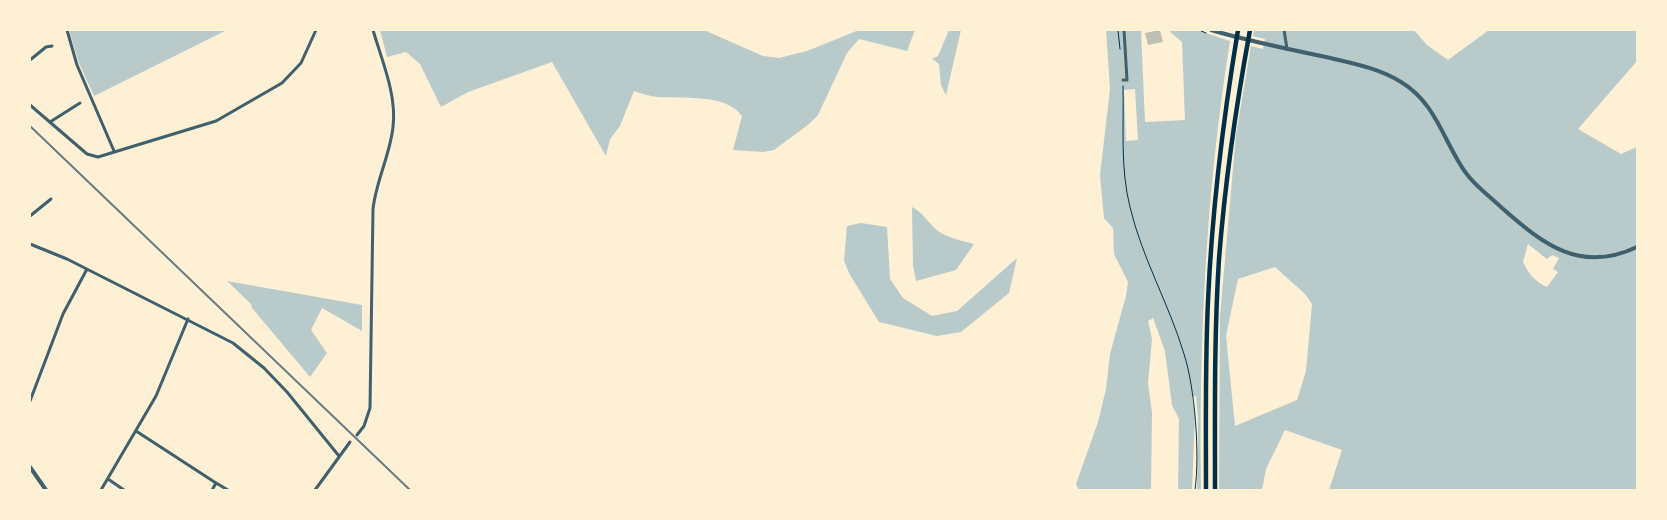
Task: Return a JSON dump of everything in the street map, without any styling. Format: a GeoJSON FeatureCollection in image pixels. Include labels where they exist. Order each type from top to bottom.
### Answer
{"type":"FeatureCollection","features":[{"type":"Feature","properties":{"kind":"main road"},"geometry":{"type":"LineString","coordinates":[[1206,490],[1206,350],[1211,252],[1221,146],[1238,30]]}},
{"type":"Feature","properties":{"kind":"main road"},"geometry":{"type":"LineString","coordinates":[[1214,490],[1215,350],[1219,260],[1230,147],[1250,30]]}},
{"type":"Feature","properties":{"kind":"street"},"geometry":{"type":"LineString","coordinates":[[67,30],[77,65],[114,151]]}},
{"type":"Feature","properties":{"kind":"street"},"geometry":{"type":"LineString","coordinates":[[30,105],[90,156],[98,157],[216,122],[282,84],[301,63],[316,30]]}},
{"type":"Feature","properties":{"kind":"street"},"geometry":{"type":"LineString","coordinates":[[357,435],[364,426],[370,408],[373,209],[379,177],[392,138],[394,120],[390,91],[373,30]]}},
{"type":"Feature","properties":{"kind":"street"},"geometry":{"type":"LineString","coordinates":[[1122,80],[1127,80],[1124,30]]}},
{"type":"Feature","properties":{"kind":"street"},"geometry":{"type":"LineString","coordinates":[[1211,30],[1362,66],[1402,82],[1421,98],[1432,111],[1466,174],[1544,242],[1572,255],[1590,257],[1608,257],[1637,247]]}},
{"type":"Feature","properties":{"kind":"street"},"geometry":{"type":"LineString","coordinates":[[1284,30],[1287,48]]}},
{"type":"Feature","properties":{"kind":"street"},"geometry":{"type":"LineString","coordinates":[[30,60],[46,47],[52,46]]}},
{"type":"Feature","properties":{"kind":"street"},"geometry":{"type":"LineString","coordinates":[[50,122],[80,103]]}},
{"type":"Feature","properties":{"kind":"street"},"geometry":{"type":"LineString","coordinates":[[30,216],[51,199]]}},
{"type":"Feature","properties":{"kind":"street"},"geometry":{"type":"LineString","coordinates":[[30,244],[87,268],[233,343],[264,368],[287,392],[339,456]]}},
{"type":"Feature","properties":{"kind":"street"},"geometry":{"type":"LineString","coordinates":[[30,401],[63,314],[87,268]]}},
{"type":"Feature","properties":{"kind":"street"},"geometry":{"type":"LineString","coordinates":[[101,490],[161,387],[188,319]]}},
{"type":"Feature","properties":{"kind":"street"},"geometry":{"type":"LineString","coordinates":[[136,432],[228,490]]}},
{"type":"Feature","properties":{"kind":"street"},"geometry":{"type":"LineString","coordinates":[[315,490],[350,442]]}},
{"type":"Feature","properties":{"kind":"street"},"geometry":{"type":"LineString","coordinates":[[30,467],[46,490]]}},
{"type":"Feature","properties":{"kind":"street"},"geometry":{"type":"LineString","coordinates":[[108,479],[124,490]]}},
{"type":"Feature","properties":{"kind":"street"},"geometry":{"type":"LineString","coordinates":[[212,490],[216,483]]}},
{"type":"Feature","properties":{"kind":"path"},"geometry":{"type":"LineString","coordinates":[[1122,80],[1124,168],[1129,205],[1151,270],[1184,353],[1190,375],[1195,418],[1195,490]]}},
{"type":"Feature","properties":{"kind":"shaded area"},"geometry":{"type":"Polygon","coordinates":[[[69,30],[227,30],[94,96],[79,63],[69,30]]]}},
{"type":"Feature","properties":{"kind":"shaded area"},"geometry":{"type":"Polygon","coordinates":[[[380,30],[704,30],[763,56],[779,58],[807,51],[859,30],[915,30],[907,51],[859,39],[847,53],[818,115],[774,150],[763,152],[733,150],[742,116],[735,109],[725,104],[715,100],[657,97],[634,91],[620,126],[610,139],[606,156],[552,62],[468,92],[441,107],[420,64],[406,52],[387,57],[380,30]]]}},
{"type":"Feature","properties":{"kind":"shaded area"},"geometry":{"type":"Polygon","coordinates":[[[949,30],[961,30],[946,95],[941,85],[939,64],[932,59],[938,56],[949,30]]]}},
{"type":"Feature","properties":{"kind":"shaded area"},"geometry":{"type":"Polygon","coordinates":[[[1106,30],[1141,30],[1145,122],[1185,120],[1182,42],[1168,30],[1197,30],[1230,41],[1215,153],[1206,265],[1201,378],[1201,490],[1197,490],[1198,418],[1196,396],[1192,397],[1195,415],[1192,490],[1178,490],[1179,419],[1172,405],[1165,351],[1153,318],[1148,321],[1152,339],[1148,383],[1152,413],[1151,490],[1079,490],[1076,484],[1098,422],[1106,389],[1110,354],[1128,282],[1114,254],[1113,228],[1104,218],[1100,175],[1110,89],[1106,30]],[[1135,89],[1124,90],[1126,141],[1138,140],[1135,89]]]}},
{"type":"Feature","properties":{"kind":"shaded area"},"geometry":{"type":"Polygon","coordinates":[[[1254,30],[1414,30],[1427,45],[1448,60],[1489,30],[1637,30],[1637,61],[1578,129],[1621,154],[1637,147],[1637,490],[1329,490],[1342,450],[1285,430],[1266,469],[1262,490],[1219,490],[1220,316],[1236,135],[1251,46],[1263,49],[1265,39],[1253,36],[1254,30]],[[1528,244],[1523,262],[1532,277],[1547,287],[1558,272],[1553,269],[1559,258],[1552,255],[1547,259],[1528,244]],[[1275,267],[1238,279],[1226,336],[1235,426],[1297,400],[1306,371],[1312,304],[1305,294],[1275,267]]]}},
{"type":"Feature","properties":{"kind":"shaded area"},"geometry":{"type":"Polygon","coordinates":[[[912,207],[919,211],[942,233],[974,244],[956,270],[916,281],[913,265],[912,207]]]}},
{"type":"Feature","properties":{"kind":"shaded area"},"geometry":{"type":"Polygon","coordinates":[[[861,223],[887,227],[890,279],[903,298],[932,316],[957,311],[1017,258],[1009,293],[961,332],[937,336],[879,322],[850,275],[844,261],[847,226],[861,223]]]}},
{"type":"Feature","properties":{"kind":"shaded area"},"geometry":{"type":"Polygon","coordinates":[[[227,281],[362,305],[362,331],[322,308],[311,330],[327,353],[310,377],[252,308],[251,304],[227,281]]]}},
{"type":"Feature","properties":{"kind":"building"},"geometry":{"type":"Polygon","coordinates":[[[1160,30],[1163,42],[1148,45],[1145,33],[1160,30]]]}},
{"type":"Feature","properties":{"kind":"railway"},"geometry":{"type":"LineString","coordinates":[[30,126],[410,490]]}}]}
